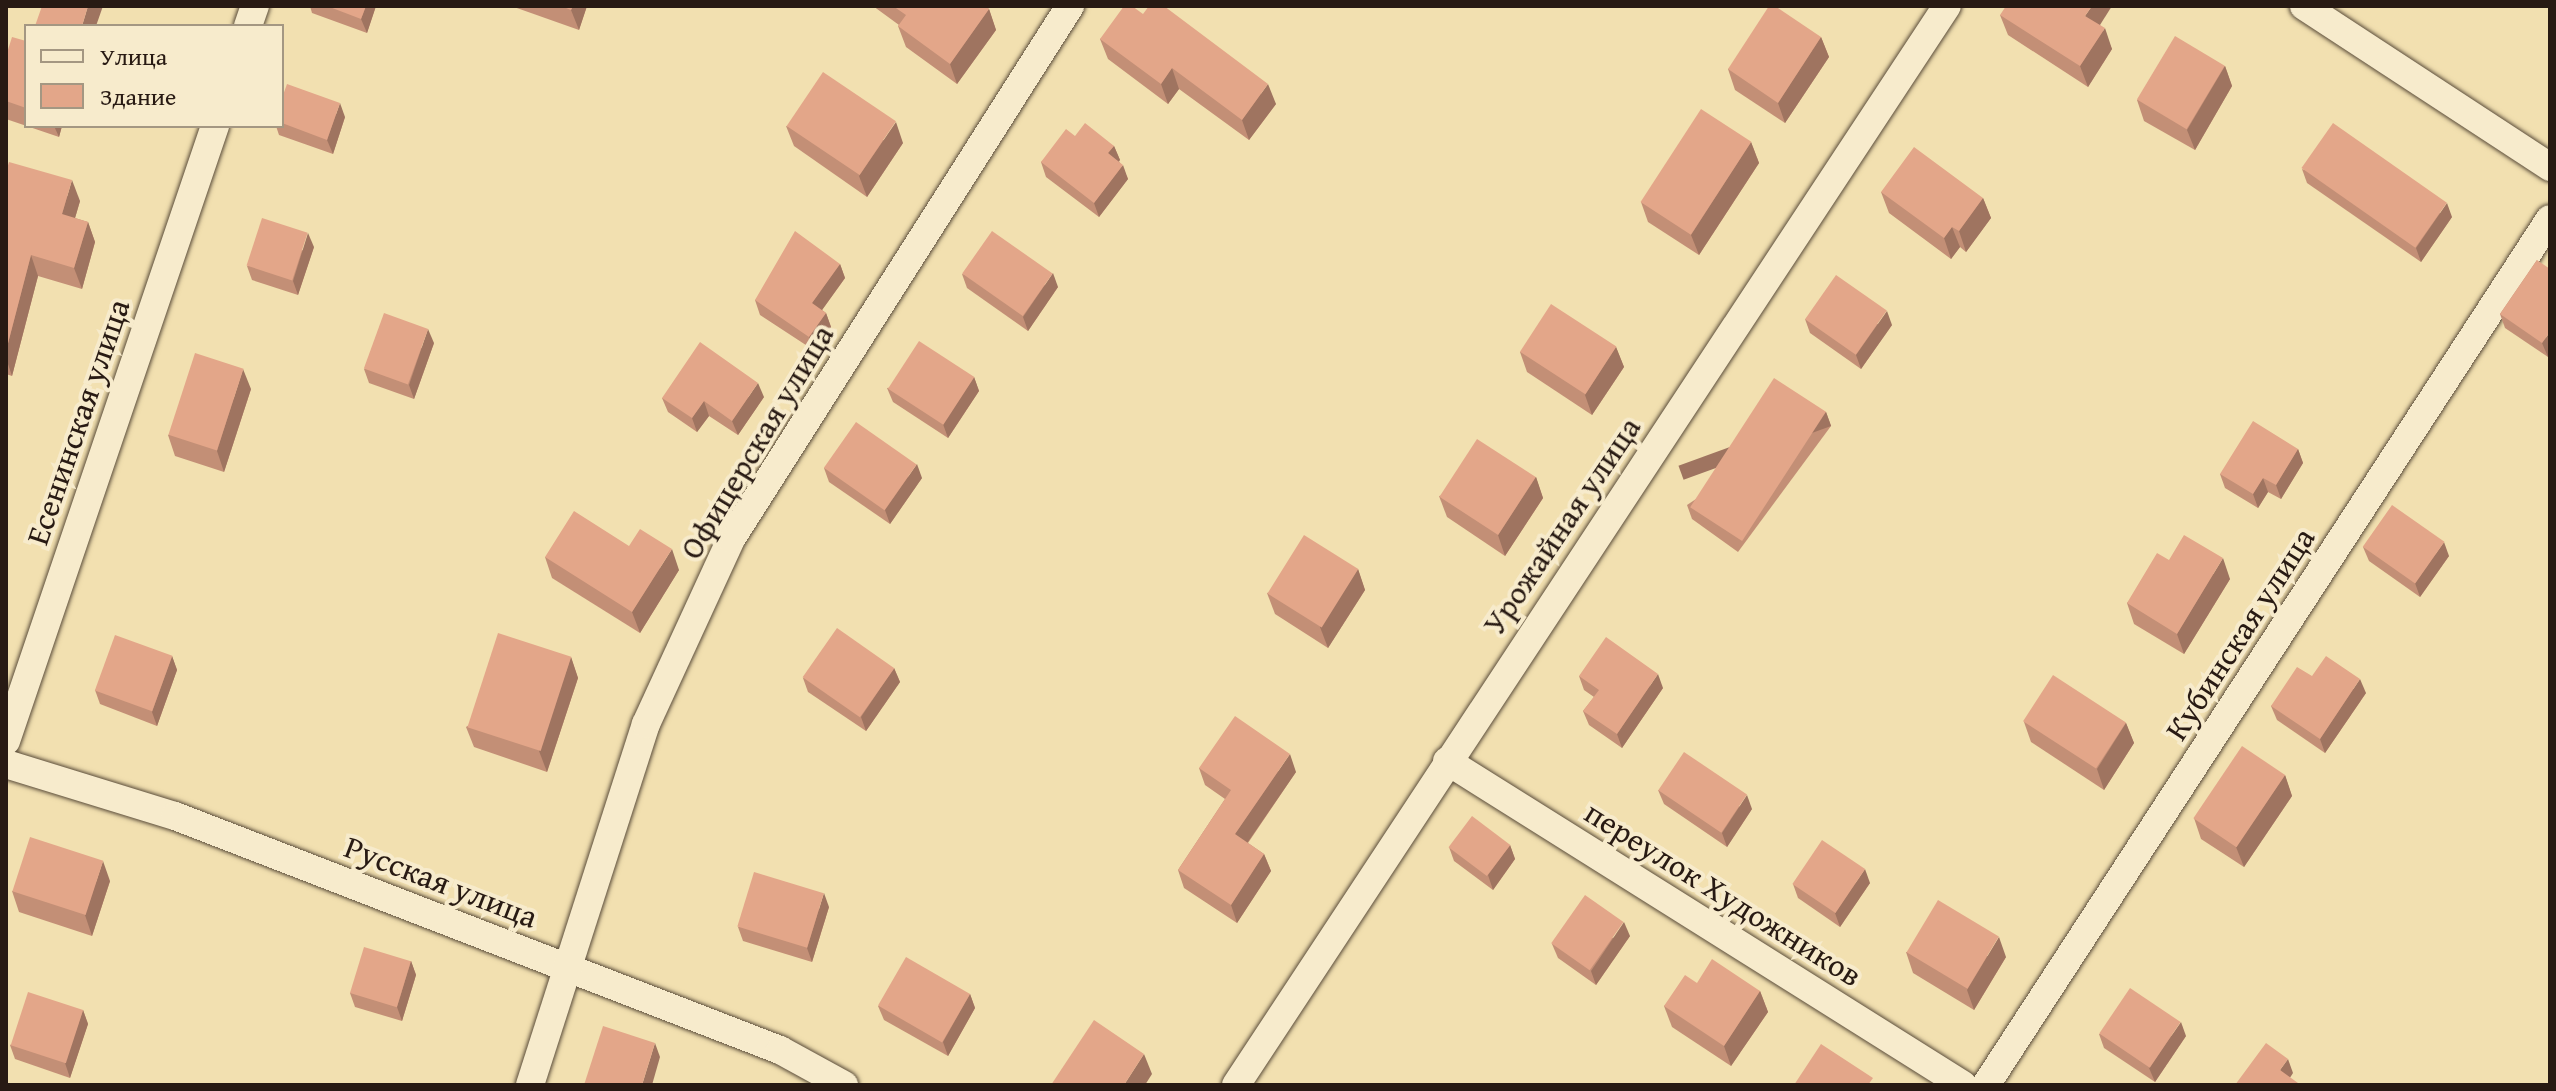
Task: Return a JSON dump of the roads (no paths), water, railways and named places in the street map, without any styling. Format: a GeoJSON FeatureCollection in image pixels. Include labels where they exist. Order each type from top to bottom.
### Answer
{"type":"FeatureCollection","features":[{"type":"Feature","properties":{"kind":"street","name":"Офицерская улица"},"geometry":{"type":"LineString","coordinates":[[530,1085],[646,724],[731,539],[1070,6]]}},
{"type":"Feature","properties":{"kind":"street","name":"Урожайная улица"},"geometry":{"type":"LineString","coordinates":[[1236,1085],[1947,6]]}},
{"type":"Feature","properties":{"kind":"street"},"geometry":{"type":"LineString","coordinates":[[2304,6],[2550,167]]}},
{"type":"Feature","properties":{"kind":"street","name":"Есенинская улица"},"geometry":{"type":"LineString","coordinates":[[6,741],[214,128]]}},
{"type":"Feature","properties":{"kind":"street","name":"Кубинская улица"},"geometry":{"type":"LineString","coordinates":[[1986,1085],[2550,219]]}},
{"type":"Feature","properties":{"kind":"street","name":"переулок Художников"},"geometry":{"type":"LineString","coordinates":[[1447,761],[1963,1085]]}},
{"type":"Feature","properties":{"kind":"street","name":"Русская улица"},"geometry":{"type":"LineString","coordinates":[[6,764],[175,816],[780,1050],[844,1085]]}}]}
